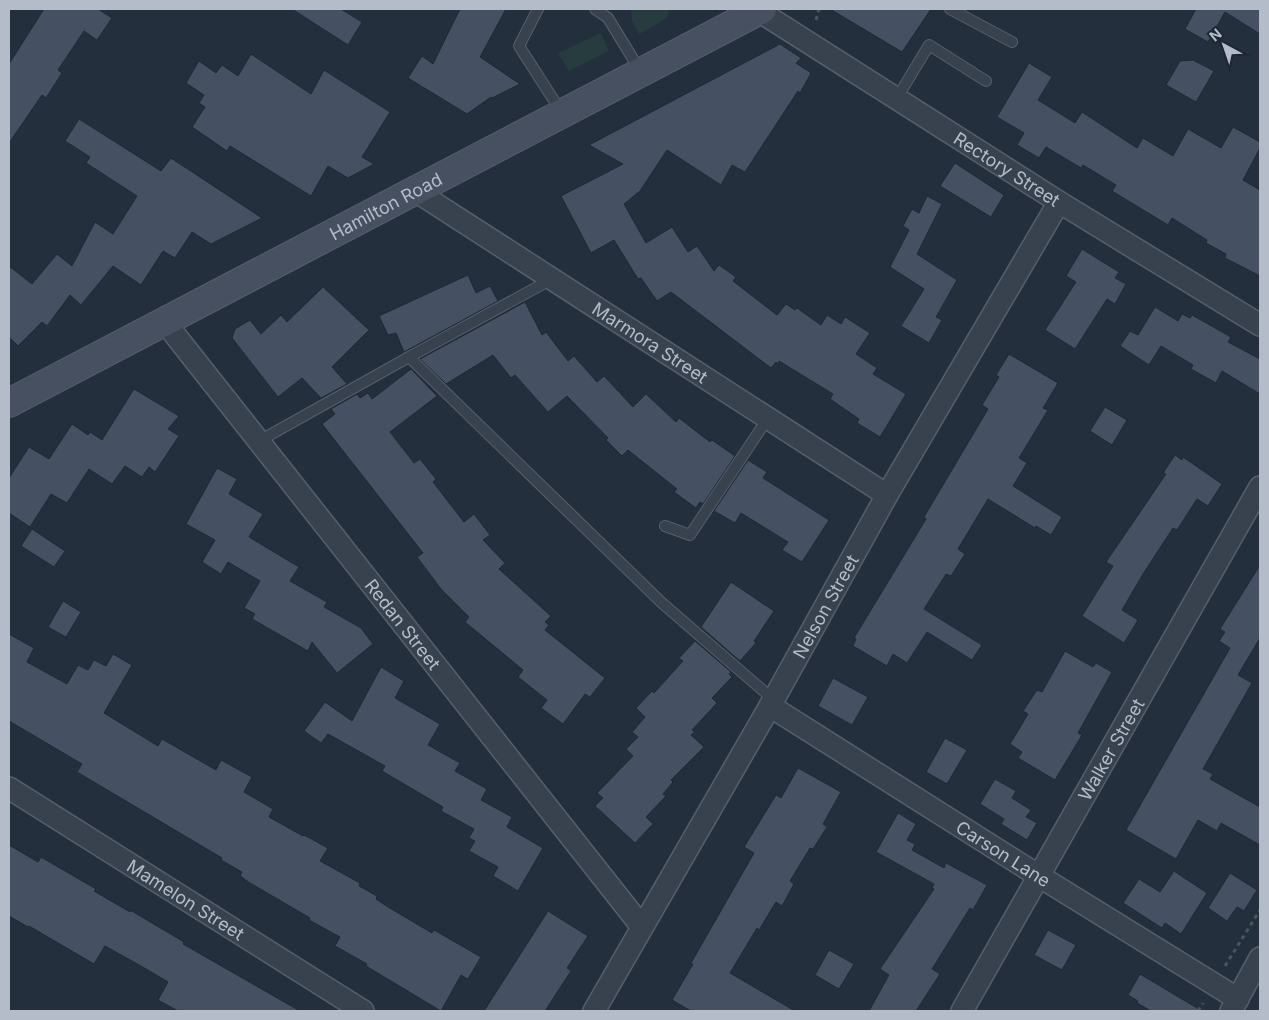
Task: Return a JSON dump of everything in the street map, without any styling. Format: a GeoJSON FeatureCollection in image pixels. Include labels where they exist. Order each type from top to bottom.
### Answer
{"type":"FeatureCollection","features":[{"type":"Feature","properties":{"kind":"main road","name":"Hamilton Road"},"geometry":{"type":"LineString","coordinates":[[9,403],[641,73],[759,9]]}},
{"type":"Feature","properties":{"kind":"street","name":"Rectory Street"},"geometry":{"type":"LineString","coordinates":[[759,9],[1059,202],[1260,325]]}},
{"type":"Feature","properties":{"kind":"street","name":"Marmora Street"},"geometry":{"type":"LineString","coordinates":[[414,190],[887,495]]}},
{"type":"Feature","properties":{"kind":"street","name":"Nelson Street"},"geometry":{"type":"LineString","coordinates":[[594,1011],[772,703],[887,495],[1059,202]]}},
{"type":"Feature","properties":{"kind":"street","name":"Redan Street"},"geometry":{"type":"LineString","coordinates":[[164,321],[642,927]]}},
{"type":"Feature","properties":{"kind":"street","name":"Walker Street"},"geometry":{"type":"LineString","coordinates":[[962,1011],[1260,487]]}},
{"type":"Feature","properties":{"kind":"street","name":"Carson Lane"},"geometry":{"type":"LineString","coordinates":[[772,703],[1235,1005]]}},
{"type":"Feature","properties":{"kind":"street","name":"Mamelon Street"},"geometry":{"type":"LineString","coordinates":[[9,788],[363,1011]]}},
{"type":"Feature","properties":{"kind":"street"},"geometry":{"type":"LineString","coordinates":[[1235,1005],[1260,958]]}},
{"type":"Feature","properties":{"kind":"lane"},"geometry":{"type":"LineString","coordinates":[[538,9],[519,46],[562,114]]}},
{"type":"Feature","properties":{"kind":"lane"},"geometry":{"type":"LineString","coordinates":[[595,9],[608,18],[641,73]]}},
{"type":"Feature","properties":{"kind":"lane"},"geometry":{"type":"LineString","coordinates":[[950,9],[1012,42]]}},
{"type":"Feature","properties":{"kind":"lane"},"geometry":{"type":"LineString","coordinates":[[896,98],[929,45],[986,81]]}},
{"type":"Feature","properties":{"kind":"lane"},"geometry":{"type":"LineString","coordinates":[[259,441],[552,279]]}},
{"type":"Feature","properties":{"kind":"lane"},"geometry":{"type":"LineString","coordinates":[[409,357],[662,603],[772,703]]}},
{"type":"Feature","properties":{"kind":"lane"},"geometry":{"type":"LineString","coordinates":[[665,526],[690,535],[768,418]]}},
{"type":"Feature","properties":{"kind":"path"},"geometry":{"type":"LineString","coordinates":[[1219,966],[1224,966],[1260,910]]}},
{"type":"Feature","properties":{"kind":"path"},"geometry":{"type":"LineString","coordinates":[[1198,1011],[1204,1000]]}},
{"type":"Feature","properties":{"kind":"green space"},"geometry":{"type":"Polygon","coordinates":[[[631,9],[667,9],[669,13],[667,18],[639,34],[632,21],[631,9]]]}},
{"type":"Feature","properties":{"kind":"green space"},"geometry":{"type":"Polygon","coordinates":[[[601,33],[609,51],[569,71],[558,53],[601,33]]]}},
{"type":"Feature","properties":{"kind":"building"},"geometry":{"type":"Polygon","coordinates":[[[44,9],[98,9],[112,18],[97,40],[84,31],[58,70],[62,73],[46,98],[42,95],[9,143],[9,64],[44,9]]]}},
{"type":"Feature","properties":{"kind":"building"},"geometry":{"type":"Polygon","coordinates":[[[292,9],[341,9],[362,22],[348,45],[292,9]]]}},
{"type":"Feature","properties":{"kind":"building"},"geometry":{"type":"Polygon","coordinates":[[[460,9],[506,9],[480,57],[520,84],[491,97],[467,114],[408,78],[422,56],[433,64],[460,9]]]}},
{"type":"Feature","properties":{"kind":"building"},"geometry":{"type":"Polygon","coordinates":[[[830,9],[931,9],[902,52],[830,9]]]}},
{"type":"Feature","properties":{"kind":"building"},"geometry":{"type":"Polygon","coordinates":[[[1196,9],[1260,9],[1260,34],[1225,12],[1208,42],[1185,29],[1196,9]]]}},
{"type":"Feature","properties":{"kind":"building"},"geometry":{"type":"Polygon","coordinates":[[[780,44],[801,58],[796,63],[811,73],[800,93],[798,91],[745,172],[732,165],[721,185],[667,150],[640,191],[624,204],[646,243],[672,227],[688,252],[697,246],[714,271],[719,265],[736,277],[733,281],[777,315],[786,304],[795,310],[797,308],[821,325],[827,315],[841,324],[845,317],[870,333],[856,354],[877,368],[873,374],[906,394],[880,437],[857,423],[859,419],[830,399],[833,394],[779,361],[778,364],[776,362],[771,368],[671,292],[657,301],[641,278],[638,279],[614,240],[591,253],[561,196],[623,164],[589,145],[780,44]]]}},
{"type":"Feature","properties":{"kind":"building"},"geometry":{"type":"Polygon","coordinates":[[[251,54],[311,94],[324,70],[390,112],[362,157],[374,164],[348,178],[328,166],[311,196],[230,146],[227,151],[192,127],[205,107],[199,103],[204,95],[186,83],[199,61],[216,73],[222,65],[238,76],[251,54]]]}},
{"type":"Feature","properties":{"kind":"building"},"geometry":{"type":"Polygon","coordinates":[[[1193,60],[1214,71],[1196,102],[1166,85],[1180,61],[1193,60]]]}},
{"type":"Feature","properties":{"kind":"building"},"geometry":{"type":"Polygon","coordinates":[[[1029,63],[1052,77],[1038,100],[1075,123],[1082,112],[1137,148],[1143,138],[1173,156],[1188,129],[1221,148],[1233,127],[1260,142],[1260,148],[1243,180],[1260,190],[1260,276],[1225,258],[1226,254],[1206,243],[1207,240],[1172,218],[1168,225],[1112,191],[1116,185],[1083,165],[1081,168],[1046,147],[1039,158],[1017,145],[1024,133],[997,117],[1029,63]]]}},
{"type":"Feature","properties":{"kind":"building"},"geometry":{"type":"Polygon","coordinates":[[[79,119],[161,171],[171,158],[262,218],[211,244],[192,232],[175,258],[163,251],[141,285],[113,266],[81,305],[70,295],[47,326],[42,322],[18,346],[9,337],[9,266],[32,284],[57,254],[72,266],[95,222],[113,234],[137,196],[86,163],[90,157],[65,141],[79,119]]]}},
{"type":"Feature","properties":{"kind":"building"},"geometry":{"type":"Polygon","coordinates":[[[955,163],[1004,195],[991,217],[940,186],[955,163]]]}},
{"type":"Feature","properties":{"kind":"building"},"geometry":{"type":"Polygon","coordinates":[[[927,196],[942,204],[917,254],[957,280],[936,317],[942,320],[929,343],[901,326],[924,289],[890,267],[909,230],[903,226],[912,209],[919,213],[927,196]]]}},
{"type":"Feature","properties":{"kind":"building"},"geometry":{"type":"Polygon","coordinates":[[[1082,249],[1119,272],[1115,278],[1126,284],[1115,304],[1107,299],[1075,349],[1045,330],[1076,282],[1066,276],[1082,249]]]}},
{"type":"Feature","properties":{"kind":"building"},"geometry":{"type":"Polygon","coordinates":[[[468,275],[476,293],[490,286],[498,301],[404,352],[396,333],[388,335],[379,316],[468,275]]]}},
{"type":"Feature","properties":{"kind":"building"},"geometry":{"type":"Polygon","coordinates":[[[323,287],[369,330],[332,367],[347,384],[321,398],[302,378],[278,397],[232,338],[235,329],[250,320],[261,334],[281,315],[287,322],[323,287]]]}},
{"type":"Feature","properties":{"kind":"building"},"geometry":{"type":"Polygon","coordinates":[[[525,302],[542,335],[546,332],[568,361],[574,356],[597,382],[604,376],[633,407],[646,394],[676,422],[679,418],[710,442],[712,440],[735,456],[703,504],[700,502],[696,508],[674,492],[677,489],[628,450],[622,456],[606,440],[608,438],[567,396],[548,412],[515,375],[511,378],[493,355],[446,384],[420,359],[525,302]]]}},
{"type":"Feature","properties":{"kind":"building"},"geometry":{"type":"Polygon","coordinates":[[[1155,307],[1178,321],[1182,314],[1190,318],[1192,315],[1231,337],[1228,342],[1260,359],[1260,394],[1222,371],[1216,383],[1191,369],[1193,365],[1161,346],[1149,365],[1120,346],[1130,331],[1138,335],[1155,307]]]}},
{"type":"Feature","properties":{"kind":"building"},"geometry":{"type":"Polygon","coordinates":[[[1009,354],[1058,383],[1043,408],[1048,410],[1019,458],[1027,463],[1013,486],[1062,517],[1051,535],[1036,526],[1035,528],[988,499],[958,549],[965,554],[951,576],[946,574],[924,609],[982,645],[972,660],[927,632],[907,663],[893,654],[887,666],[853,646],[856,639],[854,638],[926,519],[924,517],[988,409],[982,405],[999,377],[996,375],[1009,354]]]}},
{"type":"Feature","properties":{"kind":"building"},"geometry":{"type":"Polygon","coordinates":[[[411,369],[437,396],[390,432],[414,463],[420,459],[436,479],[433,482],[464,522],[474,514],[490,535],[483,540],[505,563],[499,569],[551,616],[545,622],[549,625],[545,630],[605,678],[590,697],[585,694],[563,724],[541,708],[547,700],[518,677],[523,670],[465,622],[469,617],[441,589],[417,557],[423,553],[322,424],[335,414],[331,409],[357,394],[360,398],[368,393],[372,399],[411,369]]]}},
{"type":"Feature","properties":{"kind":"building"},"geometry":{"type":"Polygon","coordinates":[[[134,389],[179,416],[168,429],[179,436],[155,472],[149,467],[142,477],[125,466],[112,484],[89,469],[67,503],[51,494],[30,527],[9,513],[9,478],[29,447],[49,459],[72,424],[88,435],[90,432],[102,440],[134,389]]]}},
{"type":"Feature","properties":{"kind":"building"},"geometry":{"type":"Polygon","coordinates":[[[1105,407],[1127,420],[1112,445],[1090,431],[1105,407]]]}},
{"type":"Feature","properties":{"kind":"building"},"geometry":{"type":"Polygon","coordinates":[[[1175,455],[1182,460],[1183,457],[1222,484],[1208,506],[1197,499],[1177,530],[1173,528],[1143,574],[1122,610],[1138,620],[1124,643],[1082,616],[1113,566],[1106,562],[1166,474],[1163,473],[1175,455]]]}},
{"type":"Feature","properties":{"kind":"building"},"geometry":{"type":"Polygon","coordinates":[[[748,460],[767,472],[763,478],[829,520],[802,562],[782,550],[788,542],[741,513],[735,523],[714,511],[748,460]]]}},
{"type":"Feature","properties":{"kind":"building"},"geometry":{"type":"Polygon","coordinates":[[[217,468],[237,479],[229,494],[263,514],[249,537],[299,567],[290,581],[327,602],[324,607],[361,628],[373,644],[337,673],[312,642],[308,651],[252,619],[255,614],[244,608],[260,581],[228,562],[221,574],[202,562],[215,540],[186,524],[217,468]]]}},
{"type":"Feature","properties":{"kind":"building"},"geometry":{"type":"Polygon","coordinates":[[[32,529],[65,551],[54,567],[21,546],[32,529]]]}},
{"type":"Feature","properties":{"kind":"building"},"geometry":{"type":"Polygon","coordinates":[[[1260,565],[1260,638],[1238,675],[1252,683],[1203,769],[1213,774],[1210,779],[1260,807],[1260,845],[1221,823],[1217,831],[1198,820],[1176,859],[1126,830],[1230,648],[1219,641],[1225,632],[1220,629],[1260,565]]]}},
{"type":"Feature","properties":{"kind":"building"},"geometry":{"type":"Polygon","coordinates":[[[731,582],[774,611],[754,641],[756,643],[740,661],[701,627],[731,582]]]}},
{"type":"Feature","properties":{"kind":"building"},"geometry":{"type":"Polygon","coordinates":[[[63,601],[81,612],[66,637],[48,627],[63,601]]]}},
{"type":"Feature","properties":{"kind":"building"},"geometry":{"type":"Polygon","coordinates":[[[9,634],[34,648],[27,662],[67,684],[78,665],[88,670],[94,660],[106,666],[113,654],[132,665],[104,713],[158,746],[162,739],[216,770],[221,760],[252,777],[244,792],[273,809],[269,817],[328,848],[320,861],[360,883],[359,886],[377,896],[376,899],[388,907],[432,933],[434,930],[481,957],[468,979],[461,975],[441,1011],[335,946],[340,937],[250,883],[240,876],[242,872],[221,860],[222,858],[77,772],[82,764],[9,721],[9,634]]]}},
{"type":"Feature","properties":{"kind":"building"},"geometry":{"type":"Polygon","coordinates":[[[695,641],[731,672],[729,674],[732,677],[712,698],[717,703],[692,730],[695,732],[691,735],[704,747],[671,780],[673,782],[663,794],[666,796],[646,817],[653,824],[635,843],[595,806],[603,798],[597,793],[633,756],[626,749],[638,737],[632,732],[645,717],[636,708],[652,691],[654,693],[683,661],[679,658],[695,641]]]}},
{"type":"Feature","properties":{"kind":"building"},"geometry":{"type":"Polygon","coordinates":[[[1065,651],[1093,667],[1096,663],[1112,672],[1078,733],[1082,735],[1055,780],[1018,758],[1022,752],[1010,744],[1028,714],[1023,711],[1037,690],[1042,692],[1065,651]]]}},
{"type":"Feature","properties":{"kind":"building"},"geometry":{"type":"Polygon","coordinates":[[[381,667],[404,681],[395,698],[440,724],[428,745],[460,763],[455,771],[487,789],[481,800],[512,817],[507,827],[543,848],[518,891],[493,876],[498,867],[469,851],[475,841],[469,838],[474,829],[441,811],[443,807],[382,771],[385,766],[328,734],[321,743],[304,731],[325,702],[352,721],[381,667]]]}},
{"type":"Feature","properties":{"kind":"building"},"geometry":{"type":"Polygon","coordinates":[[[833,678],[868,697],[852,725],[818,706],[833,678]]]}},
{"type":"Feature","properties":{"kind":"building"},"geometry":{"type":"Polygon","coordinates":[[[945,738],[967,750],[947,784],[926,772],[945,738]]]}},
{"type":"Feature","properties":{"kind":"building"},"geometry":{"type":"Polygon","coordinates":[[[798,768],[841,792],[823,824],[827,827],[813,849],[810,848],[790,881],[794,884],[782,906],[776,902],[759,930],[757,928],[730,973],[795,1011],[691,1011],[672,1000],[754,853],[744,847],[776,795],[781,798],[798,768]]]}},
{"type":"Feature","properties":{"kind":"building"},"geometry":{"type":"Polygon","coordinates":[[[995,779],[1016,791],[1012,798],[1031,810],[1026,817],[1037,823],[1027,840],[1001,824],[1004,819],[980,804],[995,779]]]}},
{"type":"Feature","properties":{"kind":"building"},"geometry":{"type":"Polygon","coordinates":[[[898,813],[916,824],[907,840],[915,844],[912,850],[944,868],[946,863],[987,885],[973,910],[970,908],[932,969],[940,974],[916,1011],[869,1011],[889,975],[880,969],[934,889],[932,888],[934,884],[876,852],[898,813]]]}},
{"type":"Feature","properties":{"kind":"building"},"geometry":{"type":"Polygon","coordinates":[[[9,845],[38,862],[41,857],[96,889],[94,891],[184,942],[183,944],[300,1011],[178,1011],[158,1000],[168,982],[141,966],[105,946],[94,964],[28,927],[9,916],[9,845]]]}},
{"type":"Feature","properties":{"kind":"building"},"geometry":{"type":"Polygon","coordinates":[[[1174,871],[1207,893],[1181,934],[1165,923],[1162,928],[1123,903],[1139,879],[1160,892],[1174,871]]]}},
{"type":"Feature","properties":{"kind":"building"},"geometry":{"type":"Polygon","coordinates":[[[1230,873],[1257,890],[1244,911],[1237,907],[1227,921],[1208,908],[1230,873]]]}},
{"type":"Feature","properties":{"kind":"building"},"geometry":{"type":"Polygon","coordinates":[[[548,911],[588,936],[567,968],[571,971],[545,1011],[484,1011],[548,911]]]}},
{"type":"Feature","properties":{"kind":"building"},"geometry":{"type":"Polygon","coordinates":[[[1048,930],[1076,945],[1062,970],[1034,955],[1048,930]]]}},
{"type":"Feature","properties":{"kind":"building"},"geometry":{"type":"Polygon","coordinates":[[[829,950],[854,964],[839,989],[815,975],[829,950]]]}},
{"type":"Feature","properties":{"kind":"building"},"geometry":{"type":"Polygon","coordinates":[[[1140,974],[1202,1011],[1151,1011],[1137,1003],[1138,1001],[1128,995],[1140,974]]]}}]}
